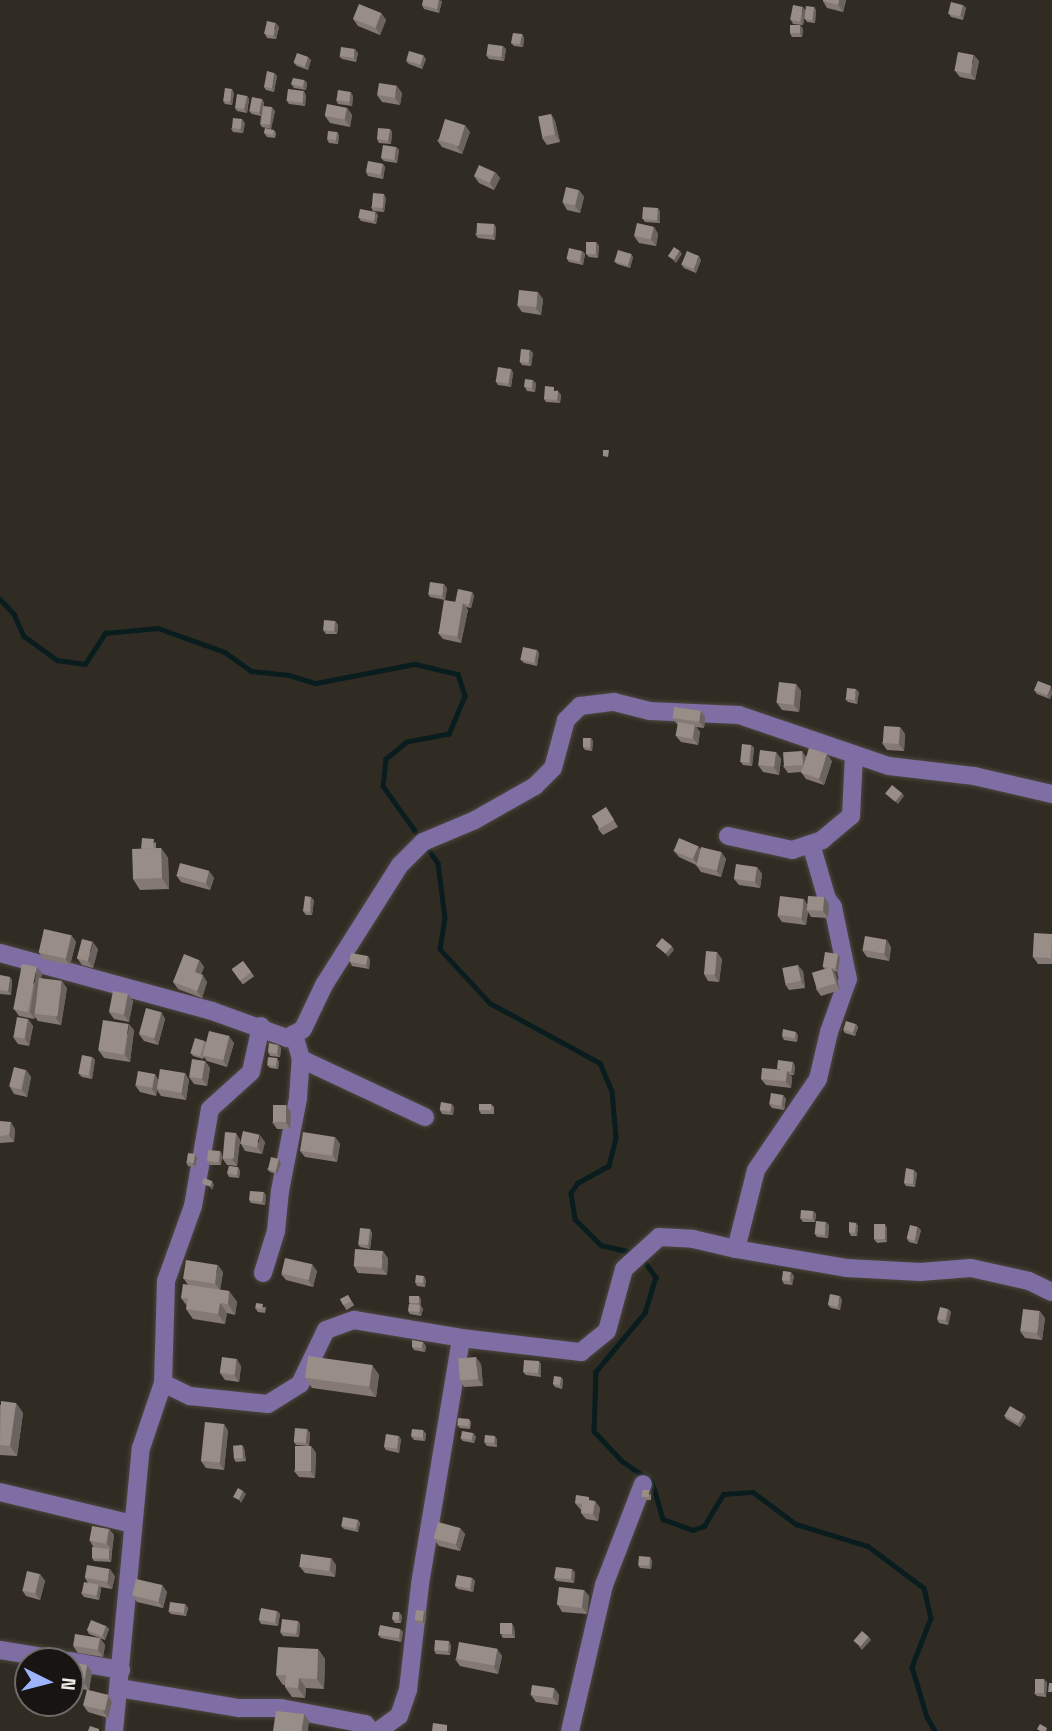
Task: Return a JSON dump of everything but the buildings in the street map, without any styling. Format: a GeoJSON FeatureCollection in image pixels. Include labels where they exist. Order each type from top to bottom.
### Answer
{"type":"FeatureCollection","features":[{"type":"Feature","properties":{"kind":"street"},"geometry":{"type":"LineString","coordinates":[[0,954],[261,1026],[287,1038],[303,1029],[324,985],[400,865],[423,842],[475,820],[535,786],[553,768],[566,720],[580,706],[614,702],[650,711],[739,715],[889,766],[974,776],[1052,794]]}},
{"type":"Feature","properties":{"kind":"street"},"geometry":{"type":"LineString","coordinates":[[728,836],[792,849],[822,840],[851,816],[854,755]]}},
{"type":"Feature","properties":{"kind":"street"},"geometry":{"type":"LineString","coordinates":[[736,1250],[756,1170],[818,1079],[829,1032],[848,979],[833,907],[827,899],[811,844]]}},
{"type":"Feature","properties":{"kind":"street"},"geometry":{"type":"LineString","coordinates":[[114,1731],[141,1448],[163,1382],[166,1281],[193,1206],[210,1109],[251,1072],[261,1026]]}},
{"type":"Feature","properties":{"kind":"street"},"geometry":{"type":"LineString","coordinates":[[263,1273],[276,1231],[280,1191],[298,1098],[301,1059],[294,1034]]}},
{"type":"Feature","properties":{"kind":"street"},"geometry":{"type":"LineString","coordinates":[[301,1059],[425,1117]]}},
{"type":"Feature","properties":{"kind":"street"},"geometry":{"type":"LineString","coordinates":[[163,1382],[190,1396],[268,1404],[300,1384],[327,1330],[354,1320],[461,1338],[581,1352],[607,1331],[624,1269],[659,1237],[693,1239],[736,1250],[847,1268],[920,1272],[971,1268],[1029,1281],[1052,1292]]}},
{"type":"Feature","properties":{"kind":"street"},"geometry":{"type":"LineString","coordinates":[[378,1731],[399,1716],[408,1690],[420,1584],[461,1338]]}},
{"type":"Feature","properties":{"kind":"street"},"geometry":{"type":"LineString","coordinates":[[570,1731],[604,1585],[643,1484]]}},
{"type":"Feature","properties":{"kind":"street"},"geometry":{"type":"LineString","coordinates":[[0,1492],[132,1524]]}},
{"type":"Feature","properties":{"kind":"street"},"geometry":{"type":"LineString","coordinates":[[84,1664],[121,1670]]}},
{"type":"Feature","properties":{"kind":"street"},"geometry":{"type":"LineString","coordinates":[[119,1688],[239,1708],[281,1709],[365,1724],[371,1731]]}},
{"type":"Feature","properties":{"kind":"waterway"},"geometry":{"type":"LineString","coordinates":[[0,599],[14,614],[24,636],[57,660],[85,664],[105,633],[158,628],[225,652],[251,671],[289,675],[316,683],[415,664],[458,674],[465,696],[449,734],[407,742],[386,759],[383,786],[421,839]]}},
{"type":"Feature","properties":{"kind":"waterway"},"geometry":{"type":"LineString","coordinates":[[426,846],[438,863],[445,918],[440,949],[490,1003],[600,1063],[612,1091],[616,1138],[609,1166],[578,1183],[571,1193],[575,1219],[601,1245],[636,1253]]}},
{"type":"Feature","properties":{"kind":"waterway"},"geometry":{"type":"LineString","coordinates":[[642,1258],[656,1277],[645,1313],[596,1372],[594,1431],[622,1461],[652,1481],[663,1519],[693,1530],[704,1526],[723,1494],[753,1492],[796,1524],[868,1546],[924,1588],[931,1618],[912,1667],[927,1717],[935,1731]]}}]}
